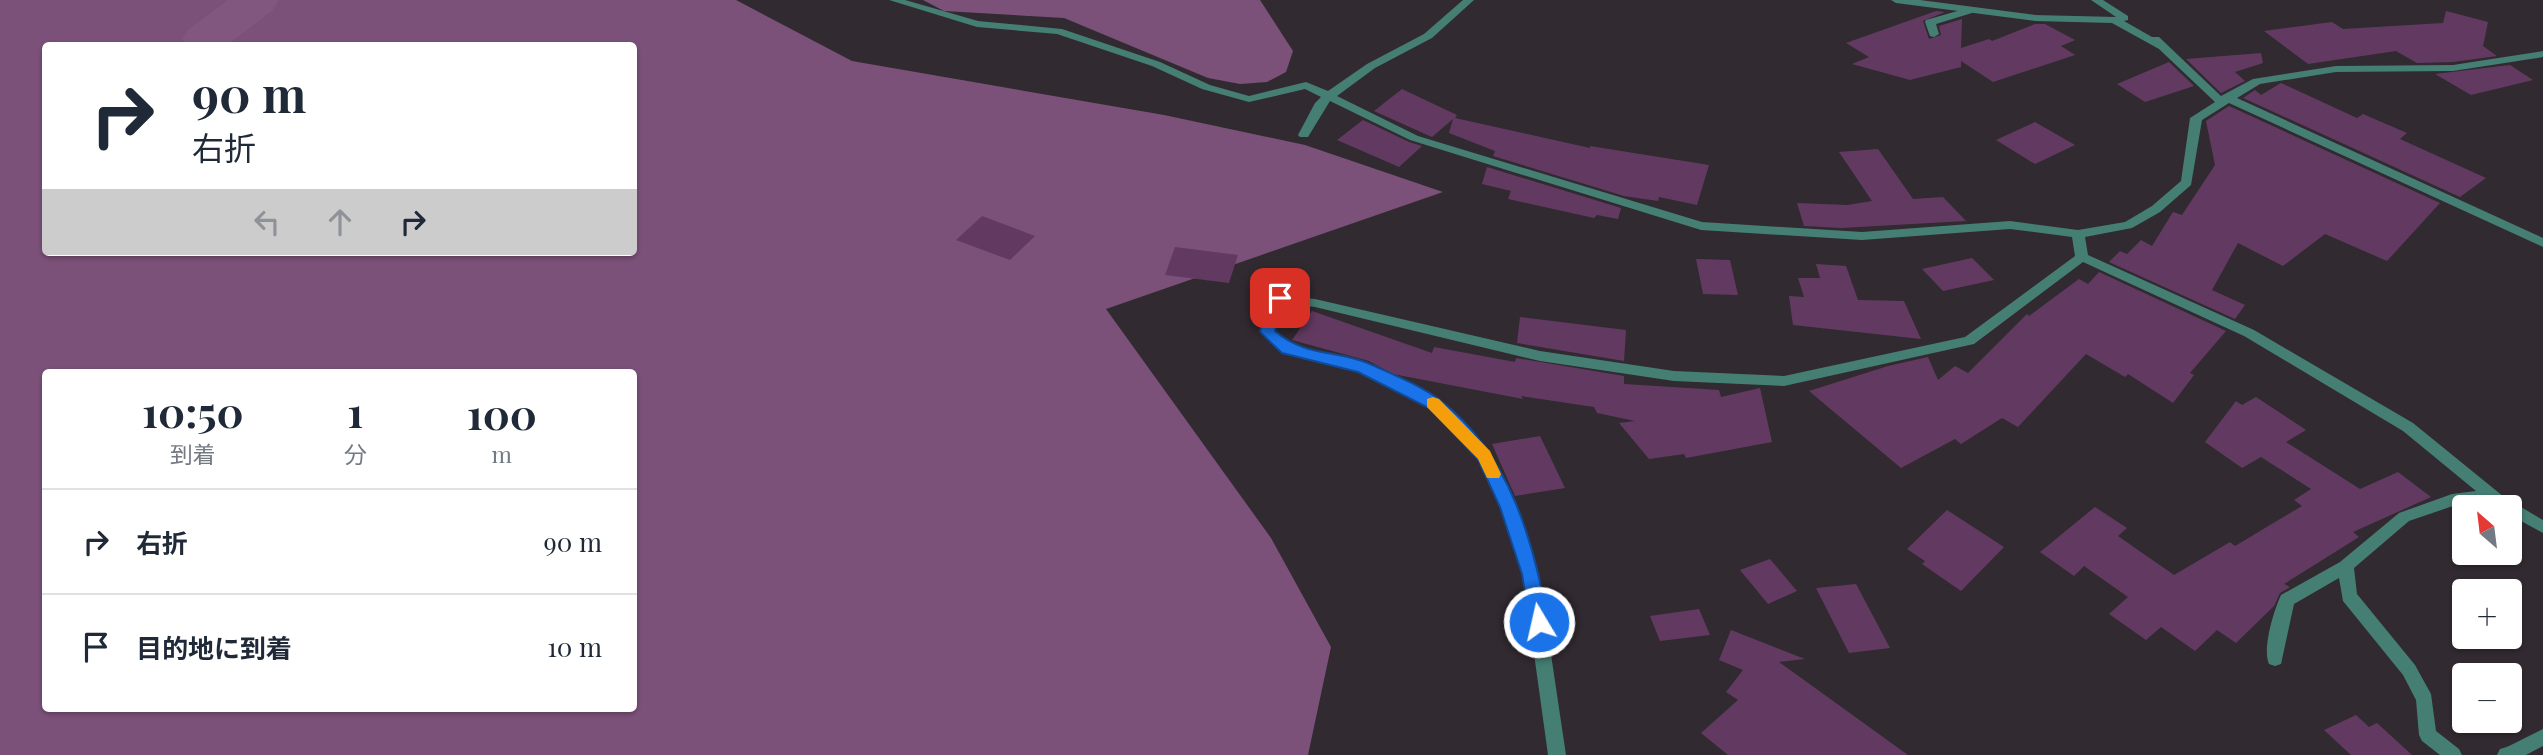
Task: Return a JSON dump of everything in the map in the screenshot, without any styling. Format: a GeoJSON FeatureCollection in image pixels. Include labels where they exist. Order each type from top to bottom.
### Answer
{"type":"FeatureCollection","features":[{"type":"Feature","properties":{"kind":"street"},"geometry":{"type":"LineString","coordinates":[[894,0],[977,24],[1058,31],[1156,64],[1206,87],[1249,99],[1306,85],[1414,138],[1701,226],[1862,236],[2010,225],[2078,234],[2128,225],[2156,209],[2187,182],[2196,118],[2223,99],[2257,81],[2336,69],[2453,68],[2543,54]]}},
{"type":"Feature","properties":{"kind":"street"},"geometry":{"type":"LineString","coordinates":[[1304,135],[1321,103],[1329,96],[1371,66],[1428,36],[1469,0]]}},
{"type":"Feature","properties":{"kind":"street"},"geometry":{"type":"LineString","coordinates":[[1896,0],[2035,18],[2114,20],[2161,46],[2223,99],[2543,243]]}},
{"type":"Feature","properties":{"kind":"street"},"geometry":{"type":"LineString","coordinates":[[2096,0],[2152,34],[2161,46]]}},
{"type":"Feature","properties":{"kind":"street"},"geometry":{"type":"LineString","coordinates":[[1934,34],[1930,22],[1968,11]]}},
{"type":"Feature","properties":{"kind":"street"},"geometry":{"type":"LineString","coordinates":[[2078,234],[2082,257]]}},
{"type":"Feature","properties":{"kind":"street"},"geometry":{"type":"LineString","coordinates":[[2082,257],[2249,333],[2408,427],[2491,495]]}},
{"type":"Feature","properties":{"kind":"street"},"geometry":{"type":"LineString","coordinates":[[1557,755],[1531,574],[1508,507],[1484,455],[1435,404],[1363,367],[1288,349],[1268,332],[1270,314],[1280,298],[1315,303],[1540,356],[1674,376],[1784,381],[1969,341],[2082,257]]}},
{"type":"Feature","properties":{"kind":"street"},"geometry":{"type":"LineString","coordinates":[[2275,659],[2278,632],[2287,600],[2346,566],[2404,517],[2452,500]]}},
{"type":"Feature","properties":{"kind":"street"},"geometry":{"type":"LineString","coordinates":[[2522,514],[2543,527]]}},
{"type":"Feature","properties":{"kind":"street"},"geometry":{"type":"LineString","coordinates":[[2346,566],[2349,596],[2409,670],[2425,699],[2428,735],[2453,755]]}},
{"type":"Feature","properties":{"kind":"street"},"geometry":{"type":"LineString","coordinates":[[2510,754],[2543,737]]}},
{"type":"Feature","properties":{"kind":"shaded area"},"geometry":{"type":"Polygon","coordinates":[[[0,0],[736,0],[852,61],[1164,115],[1305,145],[1443,192],[1106,309],[1271,538],[1331,647],[1308,755],[0,755],[0,0]]]}},
{"type":"Feature","properties":{"kind":"shaded area"},"geometry":{"type":"Polygon","coordinates":[[[923,0],[1260,0],[1293,51],[1286,72],[1267,82],[1240,84],[1208,78],[1064,18],[944,11],[923,0]]]}},
{"type":"Feature","properties":{"kind":"building"},"geometry":{"type":"Polygon","coordinates":[[[1936,11],[1945,12],[1923,21],[1929,39],[1941,35],[1939,26],[1962,19],[1961,48],[1989,39],[1992,41],[2035,24],[2045,24],[2075,40],[2061,46],[2075,55],[1993,82],[1961,61],[1961,67],[1910,80],[1852,64],[1869,57],[1846,43],[1936,11]]]}},
{"type":"Feature","properties":{"kind":"building"},"geometry":{"type":"Polygon","coordinates":[[[2446,11],[2488,22],[2483,46],[2497,56],[2453,62],[2417,63],[2396,51],[2308,64],[2264,31],[2332,22],[2343,29],[2443,23],[2446,11]]]}},
{"type":"Feature","properties":{"kind":"building"},"geometry":{"type":"Polygon","coordinates":[[[2261,53],[2263,63],[2235,72],[2245,81],[2221,93],[2186,59],[2261,53]]]}},
{"type":"Feature","properties":{"kind":"building"},"geometry":{"type":"Polygon","coordinates":[[[2169,62],[2194,86],[2145,102],[2117,84],[2169,62]]]}},
{"type":"Feature","properties":{"kind":"building"},"geometry":{"type":"Polygon","coordinates":[[[2510,65],[2533,80],[2471,95],[2435,74],[2510,65]]]}},
{"type":"Feature","properties":{"kind":"building"},"geometry":{"type":"Polygon","coordinates":[[[2281,83],[2357,118],[2363,114],[2407,133],[2400,139],[2486,178],[2460,197],[2243,98],[2255,90],[2261,95],[2281,83]]]}},
{"type":"Feature","properties":{"kind":"building"},"geometry":{"type":"Polygon","coordinates":[[[1402,89],[1457,115],[1455,118],[1590,148],[1709,165],[1697,205],[1659,197],[1658,201],[1624,196],[1493,156],[1495,151],[1449,133],[1453,119],[1432,137],[1374,111],[1402,89]]]}},
{"type":"Feature","properties":{"kind":"building"},"geometry":{"type":"Polygon","coordinates":[[[2229,106],[2440,203],[2387,261],[2325,234],[2283,266],[2238,243],[2212,290],[2245,305],[2235,319],[2109,262],[2120,251],[2127,254],[2141,240],[2152,246],[2173,212],[2182,215],[2215,165],[2206,121],[2229,106]]]}},
{"type":"Feature","properties":{"kind":"building"},"geometry":{"type":"Polygon","coordinates":[[[1363,120],[1422,146],[1399,167],[1337,140],[1363,120]]]}},
{"type":"Feature","properties":{"kind":"building"},"geometry":{"type":"Polygon","coordinates":[[[2035,122],[2075,145],[2035,164],[1996,140],[2035,122]]]}},
{"type":"Feature","properties":{"kind":"building"},"geometry":{"type":"Polygon","coordinates":[[[1878,149],[1913,199],[1943,197],[1966,221],[1841,228],[1804,226],[1797,203],[1847,205],[1872,201],[1839,152],[1878,149]]]}},
{"type":"Feature","properties":{"kind":"building"},"geometry":{"type":"Polygon","coordinates":[[[1487,167],[1621,208],[1618,219],[1597,215],[1594,218],[1508,199],[1511,191],[1482,184],[1487,167]]]}},
{"type":"Feature","properties":{"kind":"building"},"geometry":{"type":"Polygon","coordinates":[[[982,216],[1035,236],[1010,260],[956,240],[982,216]]]}},
{"type":"Feature","properties":{"kind":"building"},"geometry":{"type":"Polygon","coordinates":[[[1175,247],[1238,255],[1229,283],[1165,275],[1175,247]]]}},
{"type":"Feature","properties":{"kind":"building"},"geometry":{"type":"Polygon","coordinates":[[[1972,258],[1994,280],[1943,291],[1922,269],[1972,258]]]}},
{"type":"Feature","properties":{"kind":"building"},"geometry":{"type":"Polygon","coordinates":[[[1696,259],[1730,260],[1738,295],[1703,294],[1696,259]]]}},
{"type":"Feature","properties":{"kind":"building"},"geometry":{"type":"Polygon","coordinates":[[[1816,264],[1846,266],[1858,300],[1904,301],[1921,339],[1793,325],[1789,296],[1804,297],[1798,278],[1820,278],[1816,264]]]}},
{"type":"Feature","properties":{"kind":"building"},"geometry":{"type":"Polygon","coordinates":[[[2099,272],[2226,331],[2190,373],[2194,375],[2173,403],[2128,374],[2125,377],[2086,354],[2018,427],[2002,418],[1961,444],[1955,439],[1901,468],[1809,391],[1888,366],[1928,357],[1938,380],[1955,366],[1968,373],[2027,314],[2029,316],[2079,279],[2088,284],[2099,272]]]}},
{"type":"Feature","properties":{"kind":"building"},"geometry":{"type":"Polygon","coordinates":[[[1312,311],[1432,353],[1434,347],[1515,362],[1516,358],[1624,376],[1624,384],[1719,390],[1721,397],[1760,388],[1772,442],[1686,458],[1684,454],[1649,459],[1619,423],[1635,421],[1597,413],[1594,407],[1521,396],[1523,399],[1393,374],[1369,361],[1292,340],[1312,311]]]}},
{"type":"Feature","properties":{"kind":"building"},"geometry":{"type":"Polygon","coordinates":[[[1520,317],[1626,330],[1624,361],[1517,343],[1520,317]]]}},
{"type":"Feature","properties":{"kind":"building"},"geometry":{"type":"Polygon","coordinates":[[[2256,397],[2306,430],[2286,442],[2360,489],[2398,472],[2431,497],[2353,532],[2359,537],[2284,584],[2290,587],[2280,593],[2274,606],[2236,643],[2217,630],[2195,651],[2161,627],[2146,640],[2109,614],[2128,597],[2084,566],[2074,576],[2040,552],[2095,507],[2127,528],[2118,536],[2174,575],[2230,542],[2235,546],[2302,506],[2294,500],[2311,489],[2261,457],[2242,468],[2205,442],[2236,401],[2242,405],[2256,397]]]}},
{"type":"Feature","properties":{"kind":"building"},"geometry":{"type":"Polygon","coordinates":[[[1540,436],[1565,488],[1515,496],[1492,444],[1540,436]]]}},
{"type":"Feature","properties":{"kind":"building"},"geometry":{"type":"Polygon","coordinates":[[[1947,510],[2004,547],[1961,591],[1922,564],[1925,561],[1907,549],[1947,510]]]}},
{"type":"Feature","properties":{"kind":"building"},"geometry":{"type":"Polygon","coordinates":[[[1770,559],[1797,591],[1768,604],[1740,570],[1770,559]]]}},
{"type":"Feature","properties":{"kind":"building"},"geometry":{"type":"Polygon","coordinates":[[[1856,584],[1890,648],[1849,653],[1816,588],[1856,584]]]}},
{"type":"Feature","properties":{"kind":"building"},"geometry":{"type":"Polygon","coordinates":[[[1699,609],[1710,635],[1660,641],[1650,616],[1699,609]]]}},
{"type":"Feature","properties":{"kind":"building"},"geometry":{"type":"Polygon","coordinates":[[[1731,630],[1805,659],[1779,662],[1908,755],[1728,755],[1701,733],[1738,700],[1726,692],[1743,670],[1719,660],[1731,630]]]}},
{"type":"Feature","properties":{"kind":"building"},"geometry":{"type":"Polygon","coordinates":[[[2356,715],[2369,727],[2377,723],[2412,755],[2351,755],[2324,730],[2356,715]]]}},
{"type":"Feature","properties":{"kind":"waterway"},"geometry":{"type":"LineString","coordinates":[[205,39],[257,0]]}},
{"type":"Feature","properties":{"kind":"slow traffic"},"geometry":{"type":"LineString","coordinates":[[1433,403],[1484,455],[1493,474]]}},
{"type":"Feature","properties":{"kind":"route"},"geometry":{"type":"LineString","coordinates":[[1280,298],[1270,314],[1268,332],[1288,349],[1363,367],[1435,404],[1484,455],[1508,507],[1531,574],[1539,622]]}}]}
